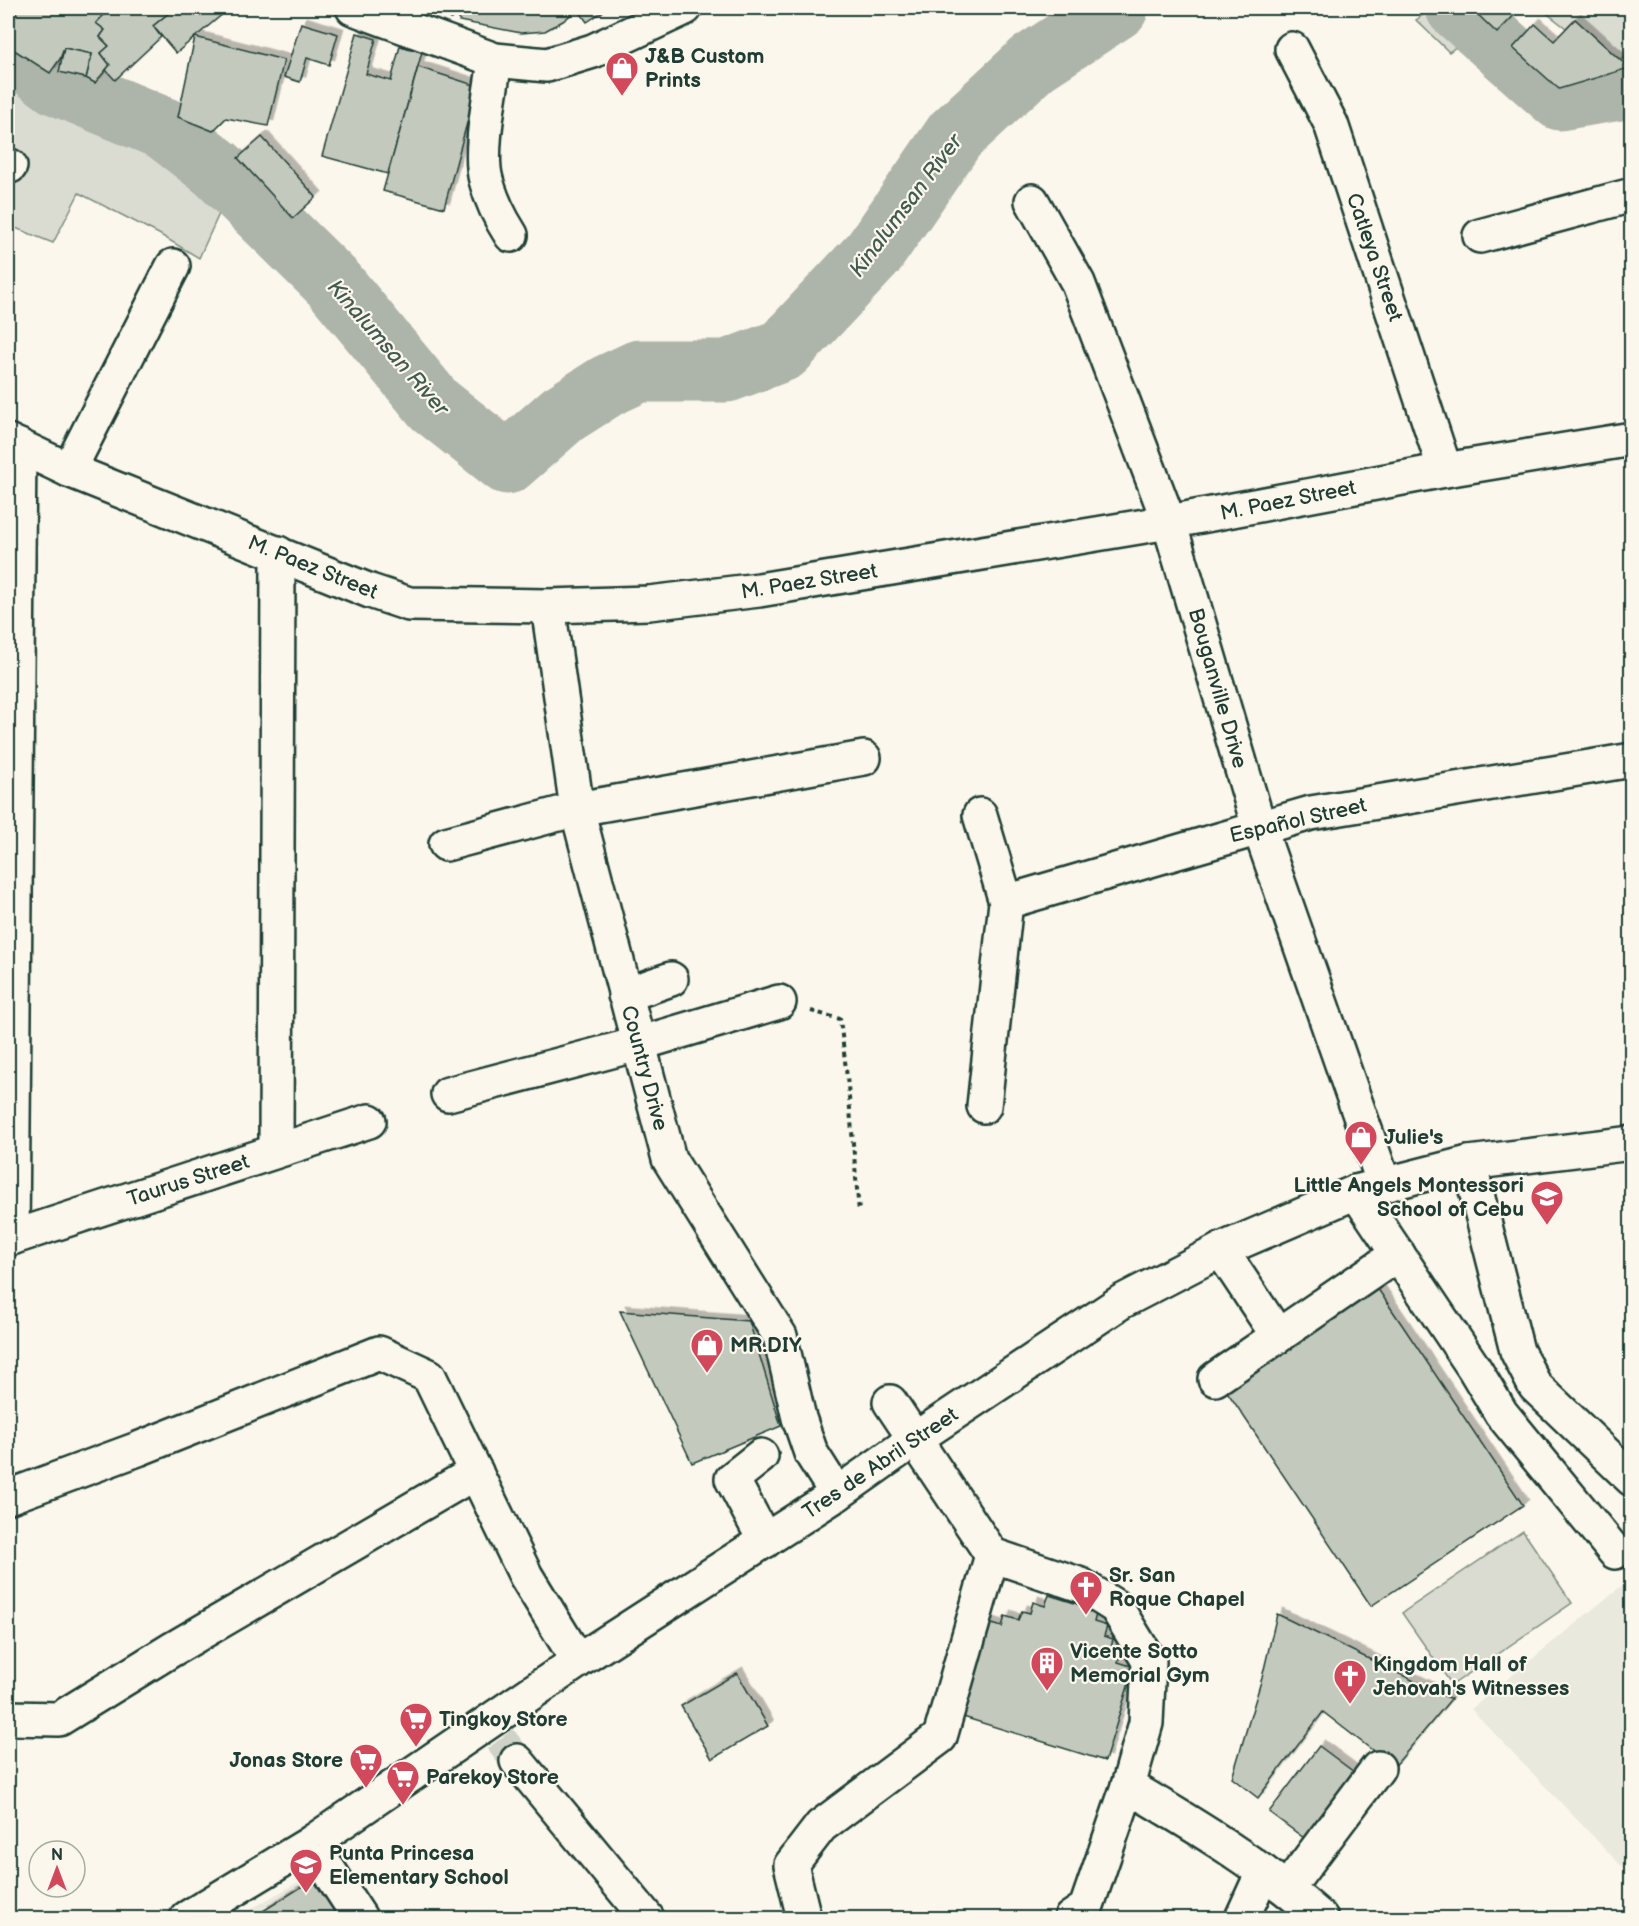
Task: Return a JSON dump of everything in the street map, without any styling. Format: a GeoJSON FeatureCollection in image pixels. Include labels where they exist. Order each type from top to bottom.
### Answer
{"type":"FeatureCollection","features":[{"type":"Feature","properties":{"kind":"street"},"geometry":{"type":"LineString","coordinates":[[352,8],[495,60],[547,64],[593,51],[685,8]]}},
{"type":"Feature","properties":{"kind":"street","name":"Catleya Street"},"geometry":{"type":"LineString","coordinates":[[1292,49],[1331,124],[1445,470]]}},
{"type":"Feature","properties":{"kind":"street"},"geometry":{"type":"LineString","coordinates":[[495,60],[484,141],[485,179],[501,220],[511,234]]}},
{"type":"Feature","properties":{"kind":"street"},"geometry":{"type":"LineString","coordinates":[[1480,236],[1632,195]]}},
{"type":"Feature","properties":{"kind":"street","name":"Bouganville Drive"},"geometry":{"type":"LineString","coordinates":[[1032,201],[1078,283],[1169,522],[1259,827],[1370,1188],[1398,1254],[1474,1368],[1501,1413],[1615,1552]]}},
{"type":"Feature","properties":{"kind":"street"},"geometry":{"type":"LineString","coordinates":[[69,470],[173,266]]}},
{"type":"Feature","properties":{"kind":"street","name":"M. Paez Street"},"geometry":{"type":"LineString","coordinates":[[13,444],[69,470],[370,591],[409,604],[548,606],[649,603],[759,590],[1169,522],[1445,470],[1632,439]]}},
{"type":"Feature","properties":{"kind":"street"},"geometry":{"type":"LineString","coordinates":[[10,1239],[13,444]]}},
{"type":"Feature","properties":{"kind":"street"},"geometry":{"type":"LineString","coordinates":[[276,1151],[278,553]]}},
{"type":"Feature","properties":{"kind":"street","name":"Country Drive"},"geometry":{"type":"LineString","coordinates":[[548,606],[577,809],[669,1159],[780,1336],[799,1418],[811,1453],[837,1494]]}},
{"type":"Feature","properties":{"kind":"street"},"geometry":{"type":"LineString","coordinates":[[446,844],[577,809],[864,758]]}},
{"type":"Feature","properties":{"kind":"street","name":"Español Street"},"geometry":{"type":"LineString","coordinates":[[1006,902],[1311,813],[1632,760]]}},
{"type":"Feature","properties":{"kind":"street"},"geometry":{"type":"LineString","coordinates":[[980,815],[1006,902],[984,1106]]}},
{"type":"Feature","properties":{"kind":"street"},"geometry":{"type":"LineString","coordinates":[[625,995],[671,979]]}},
{"type":"Feature","properties":{"kind":"street"},"geometry":{"type":"LineString","coordinates":[[448,1094],[638,1044],[779,1002]]}},
{"type":"Feature","properties":{"kind":"street","name":"Taurus Street"},"geometry":{"type":"LineString","coordinates":[[10,1239],[369,1121]]}},
{"type":"Feature","properties":{"kind":"street","name":"Tres de Abril Street"},"geometry":{"type":"LineString","coordinates":[[187,1918],[310,1843],[502,1741],[578,1661],[837,1494],[915,1439],[1121,1302],[1221,1250],[1370,1188],[1469,1164],[1632,1143]]}},
{"type":"Feature","properties":{"kind":"street"},"geometry":{"type":"LineString","coordinates":[[1469,1164],[1517,1351],[1535,1386],[1632,1479]]}},
{"type":"Feature","properties":{"kind":"street"},"geometry":{"type":"LineString","coordinates":[[1221,1250],[1278,1336]]}},
{"type":"Feature","properties":{"kind":"street"},"geometry":{"type":"LineString","coordinates":[[1215,1379],[1398,1254]]}},
{"type":"Feature","properties":{"kind":"street"},"geometry":{"type":"LineString","coordinates":[[8,1497],[138,1449],[379,1353],[429,1376],[526,1576],[578,1661]]}},
{"type":"Feature","properties":{"kind":"street"},"geometry":{"type":"LineString","coordinates":[[890,1402],[992,1555],[1081,1585],[1116,1607],[1149,1661],[1146,1723],[1128,1786],[1086,1908],[1071,1918]]}},
{"type":"Feature","properties":{"kind":"street"},"geometry":{"type":"LineString","coordinates":[[761,1456],[732,1479],[765,1541]]}},
{"type":"Feature","properties":{"kind":"street"},"geometry":{"type":"LineString","coordinates":[[8,1718],[59,1719],[171,1650],[476,1472]]}},
{"type":"Feature","properties":{"kind":"street"},"geometry":{"type":"LineString","coordinates":[[804,1918],[791,1865],[821,1826],[940,1737],[992,1555]]}},
{"type":"Feature","properties":{"kind":"street"},"geometry":{"type":"LineString","coordinates":[[502,1741],[647,1918]]}},
{"type":"Feature","properties":{"kind":"street"},"geometry":{"type":"LineString","coordinates":[[1242,1918],[1378,1768]]}},
{"type":"Feature","properties":{"kind":"street"},"geometry":{"type":"LineString","coordinates":[[1128,1786],[1212,1836],[1275,1880],[1321,1918]]}},
{"type":"Feature","properties":{"kind":"street"},"geometry":{"type":"LineString","coordinates":[[310,1843],[360,1918]]}},
{"type":"Feature","properties":{"kind":"path"},"geometry":{"type":"LineString","coordinates":[[779,1002],[840,1018],[859,1212]]}},
{"type":"Feature","properties":{"kind":"shaded area"},"geometry":{"type":"Polygon","coordinates":[[[1113,8],[1152,8],[1120,30],[991,133],[962,173],[923,148],[966,100],[1015,60],[1050,35],[1060,46],[1113,8]]]}},
{"type":"Feature","properties":{"kind":"shaded area"},"geometry":{"type":"Polygon","coordinates":[[[1429,8],[1471,8],[1559,89],[1629,68],[1575,19],[1566,28],[1540,8],[1631,8],[1631,106],[1622,111],[1548,122],[1456,47],[1449,52],[1416,20],[1431,9],[1429,8]]]}},
{"type":"Feature","properties":{"kind":"shaded area"},"geometry":{"type":"Polygon","coordinates":[[[8,51],[18,55],[57,84],[79,94],[117,91],[213,131],[278,206],[255,230],[223,205],[199,258],[159,234],[79,193],[53,243],[8,225],[8,51]]]}},
{"type":"Feature","properties":{"kind":"shaded area"},"geometry":{"type":"Polygon","coordinates":[[[1523,1531],[1572,1603],[1452,1685],[1402,1613],[1523,1531]]]}},
{"type":"Feature","properties":{"kind":"shaded area"},"geometry":{"type":"Polygon","coordinates":[[[1631,1578],[1631,1876],[1471,1709],[1631,1578]]]}},
{"type":"Feature","properties":{"kind":"shaded area","name":"Punta Princesa Elementary School"},"geometry":{"type":"Polygon","coordinates":[[[319,1870],[350,1918],[235,1918],[319,1870]]]}},
{"type":"Feature","properties":{"kind":"building"},"geometry":{"type":"Polygon","coordinates":[[[8,8],[13,8],[8,24],[8,8]]]}},
{"type":"Feature","properties":{"kind":"building"},"geometry":{"type":"Polygon","coordinates":[[[18,8],[111,8],[96,23],[105,30],[100,37],[109,46],[101,53],[110,65],[95,83],[86,78],[92,54],[64,48],[60,59],[50,73],[8,46],[8,27],[11,26],[18,8]]]}},
{"type":"Feature","properties":{"kind":"building"},"geometry":{"type":"Polygon","coordinates":[[[111,8],[175,8],[153,26],[161,37],[115,80],[106,70],[110,65],[101,53],[109,46],[100,37],[105,30],[96,23],[111,8]]]}},
{"type":"Feature","properties":{"kind":"building"},"geometry":{"type":"Polygon","coordinates":[[[175,8],[230,8],[176,53],[153,26],[175,8]]]}},
{"type":"Feature","properties":{"kind":"building"},"geometry":{"type":"Polygon","coordinates":[[[443,8],[468,8],[451,19],[443,8]]]}},
{"type":"Feature","properties":{"kind":"building"},"geometry":{"type":"Polygon","coordinates":[[[468,8],[575,8],[577,10],[545,31],[521,33],[459,21],[460,13],[468,8]]]}},
{"type":"Feature","properties":{"kind":"building"},"geometry":{"type":"Polygon","coordinates":[[[577,8],[608,8],[587,22],[577,8]]]}},
{"type":"Feature","properties":{"kind":"building"},"geometry":{"type":"Polygon","coordinates":[[[1471,8],[1521,8],[1497,33],[1471,8]]]}},
{"type":"Feature","properties":{"kind":"building"},"geometry":{"type":"Polygon","coordinates":[[[1575,19],[1629,68],[1559,89],[1513,48],[1535,24],[1554,41],[1575,19]]]}},
{"type":"Feature","properties":{"kind":"building"},"geometry":{"type":"Polygon","coordinates":[[[301,23],[338,34],[329,65],[307,58],[300,82],[284,77],[301,23]]]}},
{"type":"Feature","properties":{"kind":"building"},"geometry":{"type":"Polygon","coordinates":[[[357,33],[376,39],[366,74],[391,81],[400,46],[422,52],[388,174],[322,156],[357,33]]]}},
{"type":"Feature","properties":{"kind":"building"},"geometry":{"type":"Polygon","coordinates":[[[195,37],[284,60],[268,126],[226,118],[213,131],[178,117],[195,37]]]}},
{"type":"Feature","properties":{"kind":"building"},"geometry":{"type":"Polygon","coordinates":[[[64,48],[92,54],[86,78],[59,72],[64,48]]]}},
{"type":"Feature","properties":{"kind":"building"},"geometry":{"type":"Polygon","coordinates":[[[418,67],[477,86],[444,208],[383,191],[418,67]]]}},
{"type":"Feature","properties":{"kind":"building"},"geometry":{"type":"Polygon","coordinates":[[[262,137],[316,197],[293,218],[238,158],[262,137]]]}},
{"type":"Feature","properties":{"kind":"building"},"geometry":{"type":"Polygon","coordinates":[[[1378,1289],[1523,1505],[1371,1606],[1226,1390],[1378,1289]]]}},
{"type":"Feature","properties":{"kind":"building","name":"MR.DIY"},"geometry":{"type":"Polygon","coordinates":[[[620,1311],[749,1321],[781,1426],[692,1463],[620,1311]]]}},
{"type":"Feature","properties":{"kind":"building","name":"Vicente Sotto Memorial Gym"},"geometry":{"type":"Polygon","coordinates":[[[1049,1595],[1097,1610],[1094,1622],[1107,1626],[1104,1636],[1113,1639],[1111,1648],[1121,1652],[1118,1662],[1134,1667],[1105,1761],[960,1716],[989,1623],[1002,1627],[1005,1616],[1018,1620],[1022,1611],[1030,1613],[1033,1602],[1045,1606],[1049,1595]]]}},
{"type":"Feature","properties":{"kind":"building","name":"Kingdom Hall of Jehovah's Witnesses"},"geometry":{"type":"Polygon","coordinates":[[[1277,1614],[1451,1699],[1394,1767],[1323,1712],[1258,1798],[1232,1778],[1262,1678],[1277,1614]]]}},
{"type":"Feature","properties":{"kind":"building"},"geometry":{"type":"Polygon","coordinates":[[[737,1673],[768,1726],[712,1759],[681,1706],[737,1673]]]}},
{"type":"Feature","properties":{"kind":"building"},"geometry":{"type":"Polygon","coordinates":[[[1319,1746],[1362,1778],[1312,1844],[1269,1812],[1319,1746]]]}},
{"type":"Feature","properties":{"kind":"building","name":"Punta Princesa Elementary School"},"geometry":{"type":"Polygon","coordinates":[[[322,1874],[346,1911],[334,1918],[268,1918],[263,1911],[322,1874]]]}},
{"type":"Feature","properties":{"kind":"waterway","name":"Kinalumsan River"},"geometry":{"type":"LineString","coordinates":[[8,50],[57,84],[165,129],[217,169],[335,285],[434,405],[507,463],[563,414],[607,386],[639,371],[727,371],[783,350],[873,254],[955,135],[1033,63],[1117,8]]}},
{"type":"Feature","properties":{"kind":"waterway","name":"Kinalumsan River"},"geometry":{"type":"LineString","coordinates":[[1457,8],[1560,99],[1632,87]]}},
{"type":"Feature","properties":{"kind":"tunnel"},"geometry":{"type":"LineString","coordinates":[[500,1739],[517,1761]]}},
{"type":"Feature","properties":{"kind":"place","name":"J&B Custom Prints"},"geometry":{"type":"Point","coordinates":[622,97]}},
{"type":"Feature","properties":{"kind":"place","name":"Julie's"},"geometry":{"type":"Point","coordinates":[1361,1166]}},
{"type":"Feature","properties":{"kind":"place","name":"Little Angels Montessori School of Cebu"},"geometry":{"type":"Point","coordinates":[1547,1226]}},
{"type":"Feature","properties":{"kind":"place","name":"MR.DIY"},"geometry":{"type":"Point","coordinates":[707,1374]}},
{"type":"Feature","properties":{"kind":"place","name":"Sr. San Roque Chapel"},"geometry":{"type":"Point","coordinates":[1086,1616]}},
{"type":"Feature","properties":{"kind":"place","name":"Vicente Sotto Memorial Gym"},"geometry":{"type":"Point","coordinates":[1047,1692]}},
{"type":"Feature","properties":{"kind":"place","name":"Kingdom Hall of Jehovah's Witnesses"},"geometry":{"type":"Point","coordinates":[1350,1705]}},
{"type":"Feature","properties":{"kind":"place","name":"Tingkoy Store"},"geometry":{"type":"Point","coordinates":[416,1748]}},
{"type":"Feature","properties":{"kind":"place","name":"Jonas Store"},"geometry":{"type":"Point","coordinates":[366,1789]}},
{"type":"Feature","properties":{"kind":"place","name":"Parekoy Store"},"geometry":{"type":"Point","coordinates":[403,1806]}},
{"type":"Feature","properties":{"kind":"place","name":"Punta Princesa Elementary School"},"geometry":{"type":"Point","coordinates":[306,1894]}}]}
